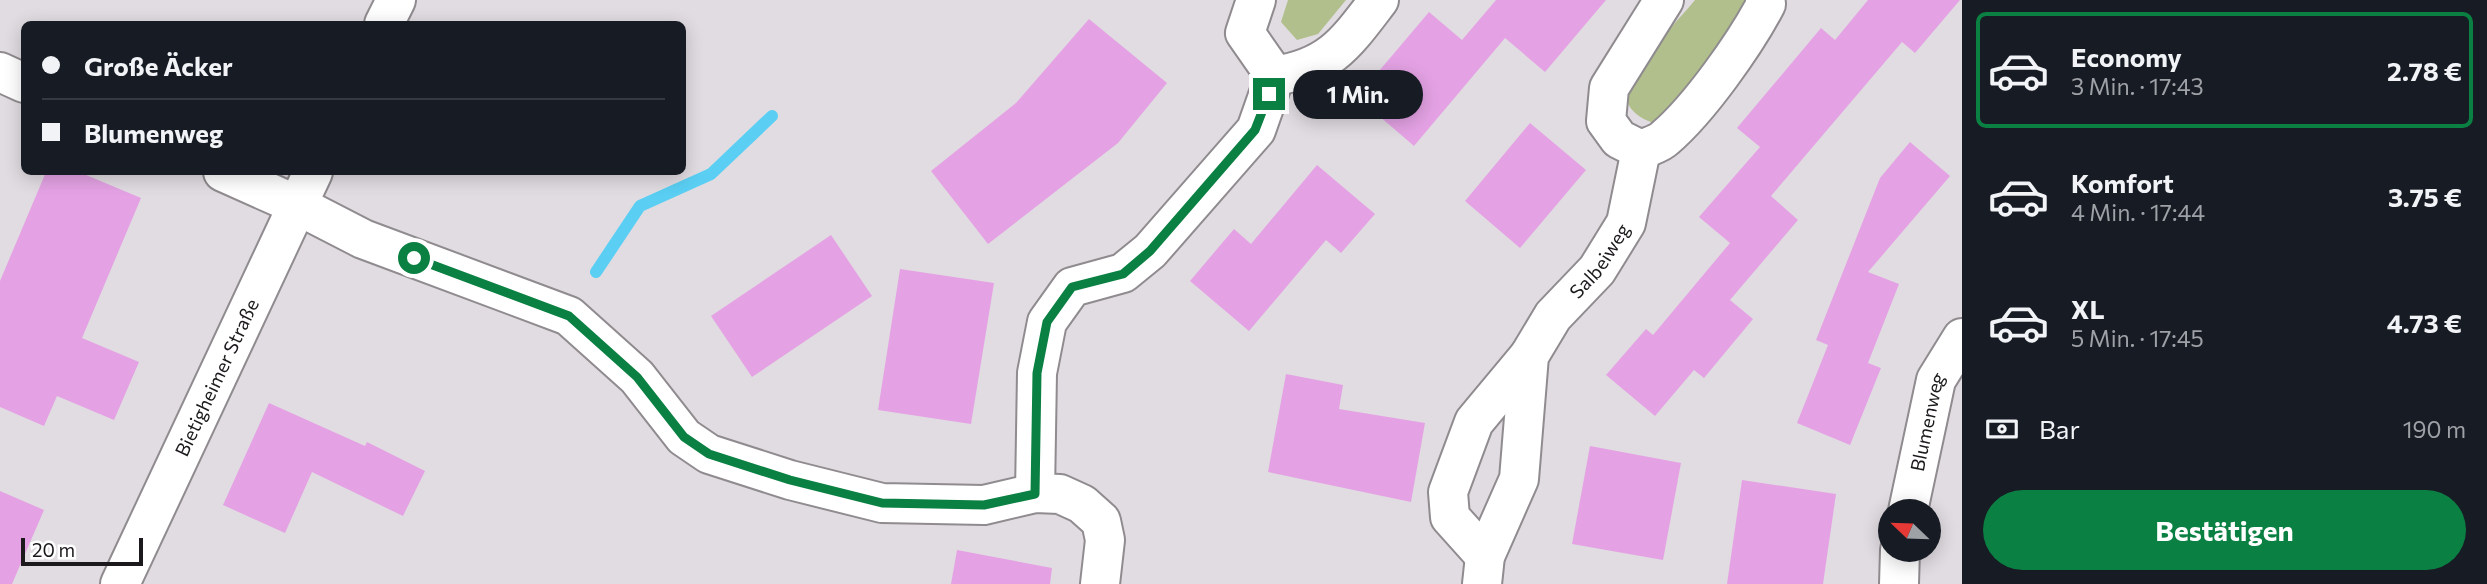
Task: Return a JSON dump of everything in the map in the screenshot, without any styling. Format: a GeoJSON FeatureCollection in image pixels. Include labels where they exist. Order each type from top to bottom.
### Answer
{"type":"FeatureCollection","features":[{"type":"Feature","properties":{"kind":"street"},"geometry":{"type":"LineString","coordinates":[[386,21],[396,0]]}},
{"type":"Feature","properties":{"kind":"street"},"geometry":{"type":"LineString","coordinates":[[1256,0],[1245,33],[1275,76]]}},
{"type":"Feature","properties":{"kind":"street"},"geometry":{"type":"LineString","coordinates":[[1275,76],[1319,65],[1342,48],[1379,0]]}},
{"type":"Feature","properties":{"kind":"street"},"geometry":{"type":"LineString","coordinates":[[1664,0],[1609,88],[1606,121],[1619,139],[1641,150],[1664,140],[1691,109],[1750,35],[1766,4],[1765,0]]}},
{"type":"Feature","properties":{"kind":"street"},"geometry":{"type":"LineString","coordinates":[[0,72],[21,82]]}},
{"type":"Feature","properties":{"kind":"street"},"geometry":{"type":"LineString","coordinates":[[1035,494],[1037,373],[1047,322],[1072,287],[1123,274],[1150,251],[1255,130],[1275,76]]}},
{"type":"Feature","properties":{"kind":"street","name":"Salbeiweg"},"geometry":{"type":"LineString","coordinates":[[1484,570],[1450,517],[1448,492],[1474,422],[1528,355],[1553,316],[1597,270],[1626,223],[1641,150]]}},
{"type":"Feature","properties":{"kind":"street"},"geometry":{"type":"LineString","coordinates":[[238,175],[305,188],[363,239],[569,316],[637,377],[684,437],[709,454],[790,480],[882,503],[984,505],[1035,494],[1060,494],[1082,503],[1101,521],[1105,540],[1100,584]]}},
{"type":"Feature","properties":{"kind":"street","name":"Bietigheimer Straße"},"geometry":{"type":"LineString","coordinates":[[120,584],[305,188]]}},
{"type":"Feature","properties":{"kind":"street","name":"Blumenweg"},"geometry":{"type":"LineString","coordinates":[[1911,499],[1936,380],[1962,338]]}},
{"type":"Feature","properties":{"kind":"street","name":"Salbeiweg"},"geometry":{"type":"LineString","coordinates":[[1484,570],[1518,479],[1528,355]]}},
{"type":"Feature","properties":{"kind":"street"},"geometry":{"type":"LineString","coordinates":[[1899,584],[1900,562]]}},
{"type":"Feature","properties":{"kind":"green space"},"geometry":{"type":"Polygon","coordinates":[[[1288,0],[1346,0],[1318,34],[1297,40],[1281,22],[1288,0]]]}},
{"type":"Feature","properties":{"kind":"green space"},"geometry":{"type":"Polygon","coordinates":[[[1695,0],[1761,0],[1665,125],[1656,124],[1634,112],[1626,98],[1627,89],[1636,70],[1695,0]]]}},
{"type":"Feature","properties":{"kind":"building"},"geometry":{"type":"Polygon","coordinates":[[[1496,0],[1606,0],[1545,72],[1505,38],[1414,146],[1357,97],[1429,12],[1462,40],[1496,0]]]}},
{"type":"Feature","properties":{"kind":"building"},"geometry":{"type":"Polygon","coordinates":[[[1868,0],[1960,0],[1915,53],[1902,42],[1771,196],[1798,220],[1730,300],[1753,319],[1704,378],[1694,370],[1655,416],[1606,375],[1646,329],[1653,335],[1730,243],[1699,217],[1760,147],[1737,128],[1821,28],[1835,40],[1868,0]]]}},
{"type":"Feature","properties":{"kind":"building"},"geometry":{"type":"Polygon","coordinates":[[[1089,19],[1167,83],[1118,143],[988,244],[931,171],[1016,103],[1089,19]]]}},
{"type":"Feature","properties":{"kind":"building"},"geometry":{"type":"Polygon","coordinates":[[[1530,123],[1586,170],[1520,248],[1465,201],[1530,123]]]}},
{"type":"Feature","properties":{"kind":"building"},"geometry":{"type":"Polygon","coordinates":[[[1910,142],[1950,176],[1868,272],[1899,284],[1868,363],[1881,368],[1850,445],[1797,423],[1828,345],[1816,340],[1880,178],[1910,142]]]}},
{"type":"Feature","properties":{"kind":"building"},"geometry":{"type":"Polygon","coordinates":[[[1317,165],[1375,214],[1341,253],[1326,240],[1249,331],[1190,281],[1234,229],[1251,244],[1317,165]]]}},
{"type":"Feature","properties":{"kind":"building"},"geometry":{"type":"Polygon","coordinates":[[[45,175],[86,175],[141,198],[82,338],[139,362],[114,420],[57,396],[44,426],[0,407],[0,281],[45,175]]]}},
{"type":"Feature","properties":{"kind":"building"},"geometry":{"type":"Polygon","coordinates":[[[831,235],[872,296],[752,377],[711,316],[831,235]]]}},
{"type":"Feature","properties":{"kind":"building"},"geometry":{"type":"Polygon","coordinates":[[[900,269],[994,283],[971,424],[878,410],[900,269]]]}},
{"type":"Feature","properties":{"kind":"building"},"geometry":{"type":"Polygon","coordinates":[[[1286,374],[1343,385],[1339,409],[1425,423],[1411,502],[1268,472],[1286,374]]]}},
{"type":"Feature","properties":{"kind":"building"},"geometry":{"type":"Polygon","coordinates":[[[269,403],[365,446],[367,442],[425,471],[403,516],[312,472],[285,533],[223,505],[269,403]]]}},
{"type":"Feature","properties":{"kind":"building"},"geometry":{"type":"Polygon","coordinates":[[[1590,446],[1681,463],[1663,560],[1572,544],[1590,446]]]}},
{"type":"Feature","properties":{"kind":"building"},"geometry":{"type":"Polygon","coordinates":[[[1742,480],[1836,494],[1823,584],[1727,584],[1742,480]]]}},
{"type":"Feature","properties":{"kind":"building"},"geometry":{"type":"Polygon","coordinates":[[[0,491],[44,510],[12,584],[0,584],[0,491]]]}},
{"type":"Feature","properties":{"kind":"building"},"geometry":{"type":"Polygon","coordinates":[[[957,550],[1052,568],[1050,584],[951,584],[957,550]]]}},
{"type":"Feature","properties":{"kind":"waterway"},"geometry":{"type":"LineString","coordinates":[[596,272],[640,206],[711,174],[772,116]]}},
{"type":"Feature","properties":{"kind":"route"},"geometry":{"type":"LineString","coordinates":[[414,258],[569,316],[637,377],[658,408],[684,437],[709,454],[790,480],[882,503],[984,505],[1035,494],[1037,373],[1047,322],[1072,287],[1123,274],[1150,251],[1255,130],[1269,94]]}}]}
